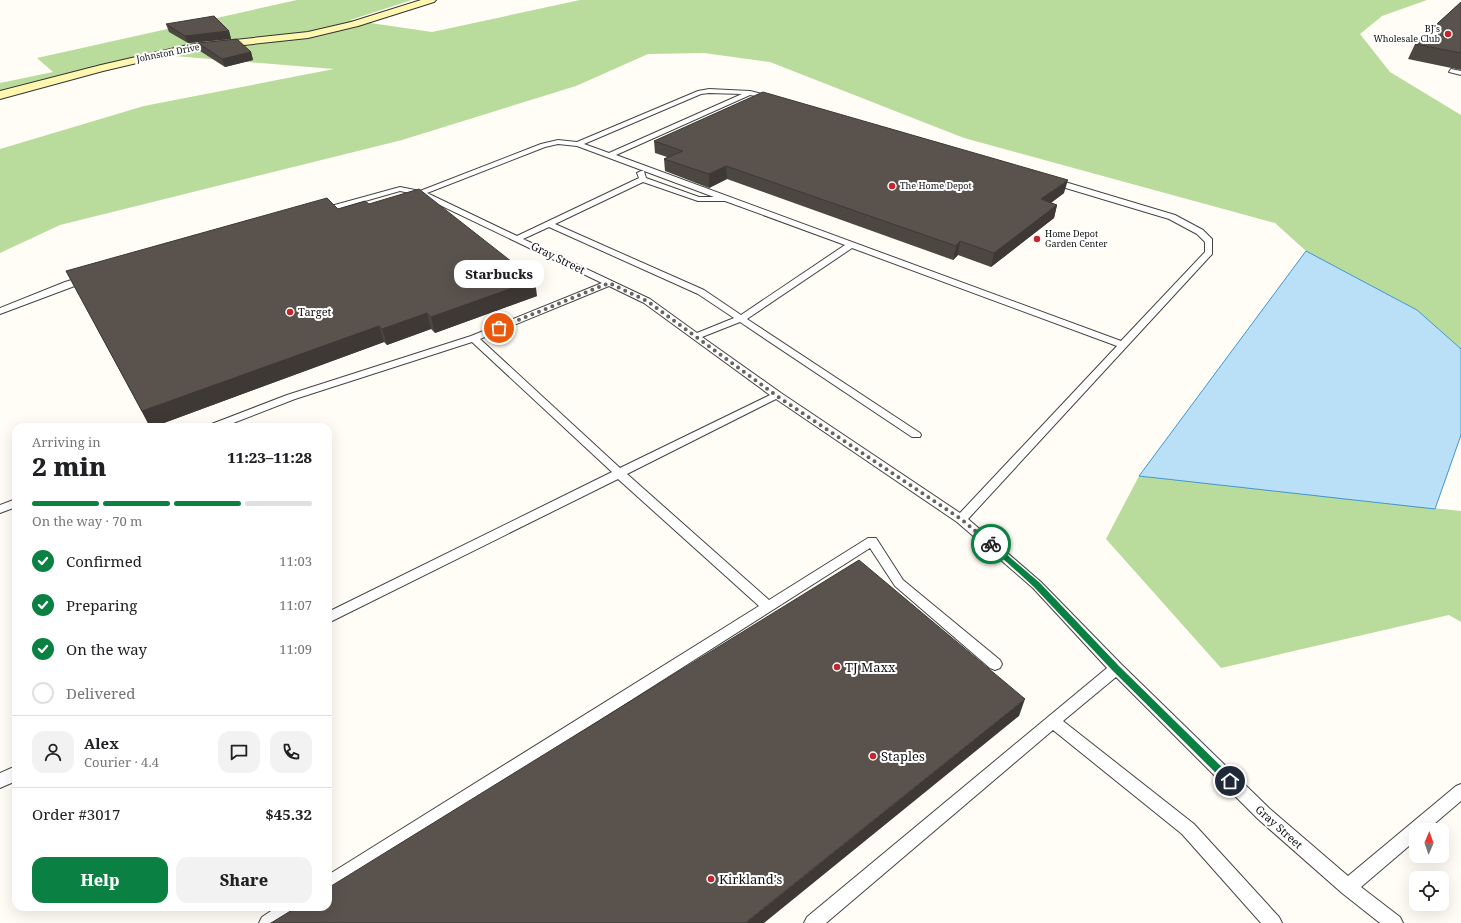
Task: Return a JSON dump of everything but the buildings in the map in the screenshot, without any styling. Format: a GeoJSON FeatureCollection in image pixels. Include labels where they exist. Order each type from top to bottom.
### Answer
{"type":"FeatureCollection","features":[{"type":"Feature","properties":{"kind":"street","name":"Johnston Drive"},"geometry":{"type":"LineString","coordinates":[[0,94],[108,66],[188,48],[308,35],[354,24],[431,0]]}},
{"type":"Feature","properties":{"kind":"lane"},"geometry":{"type":"LineString","coordinates":[[1451,71],[1461,73]]}},
{"type":"Feature","properties":{"kind":"lane"},"geometry":{"type":"LineString","coordinates":[[578,144],[700,92],[724,90],[780,99]]}},
{"type":"Feature","properties":{"kind":"lane"},"geometry":{"type":"LineString","coordinates":[[611,155],[750,93]]}},
{"type":"Feature","properties":{"kind":"lane"},"geometry":{"type":"LineString","coordinates":[[312,214],[389,192],[400,190],[416,191],[543,145],[558,142],[578,144],[853,244],[1123,345]]}},
{"type":"Feature","properties":{"kind":"lane"},"geometry":{"type":"LineString","coordinates":[[638,165],[643,179]]}},
{"type":"Feature","properties":{"kind":"lane"},"geometry":{"type":"LineString","coordinates":[[961,519],[1209,252],[1209,241],[1200,232],[1172,217],[1044,178]]}},
{"type":"Feature","properties":{"kind":"lane"},"geometry":{"type":"LineString","coordinates":[[517,239],[643,179],[698,199],[730,199]]}},
{"type":"Feature","properties":{"kind":"lane","name":"Gray Street"},"geometry":{"type":"LineString","coordinates":[[416,191],[647,301],[777,396],[961,519],[1037,585],[1116,668],[1264,814],[1348,887],[1394,923]]}},
{"type":"Feature","properties":{"kind":"lane"},"geometry":{"type":"LineString","coordinates":[[548,224],[701,292],[916,435]]}},
{"type":"Feature","properties":{"kind":"lane"},"geometry":{"type":"LineString","coordinates":[[696,336],[741,319],[853,244]]}},
{"type":"Feature","properties":{"kind":"lane"},"geometry":{"type":"LineString","coordinates":[[0,311],[68,284],[91,277]]}},
{"type":"Feature","properties":{"kind":"lane"},"geometry":{"type":"LineString","coordinates":[[223,423],[291,397],[474,338],[609,283]]}},
{"type":"Feature","properties":{"kind":"lane"},"geometry":{"type":"LineString","coordinates":[[474,338],[620,474],[768,606]]}},
{"type":"Feature","properties":{"kind":"lane"},"geometry":{"type":"LineString","coordinates":[[332,616],[777,396]]}},
{"type":"Feature","properties":{"kind":"lane"},"geometry":{"type":"LineString","coordinates":[[0,509],[12,504]]}},
{"type":"Feature","properties":{"kind":"lane"},"geometry":{"type":"LineString","coordinates":[[332,882],[872,540],[899,583],[995,664]]}},
{"type":"Feature","properties":{"kind":"lane"},"geometry":{"type":"LineString","coordinates":[[813,923],[1116,668]]}},
{"type":"Feature","properties":{"kind":"lane"},"geometry":{"type":"LineString","coordinates":[[1052,722],[1188,829],[1273,923]]}},
{"type":"Feature","properties":{"kind":"lane"},"geometry":{"type":"LineString","coordinates":[[0,781],[12,775]]}},
{"type":"Feature","properties":{"kind":"lane"},"geometry":{"type":"LineString","coordinates":[[1348,887],[1461,791]]}},
{"type":"Feature","properties":{"kind":"lane"},"geometry":{"type":"LineString","coordinates":[[268,923],[287,911]]}},
{"type":"Feature","properties":{"kind":"green space"},"geometry":{"type":"Polygon","coordinates":[[[297,0],[412,0],[350,20],[432,32],[580,0],[1427,0],[1382,16],[1360,34],[1390,72],[1461,115],[1461,349],[1417,310],[1306,251],[1275,223],[964,138],[770,62],[704,53],[648,54],[576,86],[402,140],[60,225],[0,253],[0,149],[144,106],[334,69],[162,55],[0,98],[0,83],[53,72],[37,58],[297,0]]]}},
{"type":"Feature","properties":{"kind":"green space"},"geometry":{"type":"Polygon","coordinates":[[[1139,476],[1461,511],[1461,622],[1449,615],[1221,668],[1106,539],[1139,476]]]}},
{"type":"Feature","properties":{"kind":"water"},"geometry":{"type":"Polygon","coordinates":[[[1306,251],[1417,310],[1461,349],[1461,435],[1435,509],[1139,476],[1306,251]]]}},
{"type":"Feature","properties":{"kind":"way so far"},"geometry":{"type":"LineString","coordinates":[[499,328],[609,283],[647,301],[777,396],[961,519],[991,544]]}},
{"type":"Feature","properties":{"kind":"place","name":"BJ's Wholesale Club"},"geometry":{"type":"Point","coordinates":[1448,34]}},
{"type":"Feature","properties":{"kind":"place","name":"The Home Depot"},"geometry":{"type":"Point","coordinates":[892,186]}},
{"type":"Feature","properties":{"kind":"place","name":"Home Depot Garden Center"},"geometry":{"type":"Point","coordinates":[1037,239]}},
{"type":"Feature","properties":{"kind":"place","name":"Target"},"geometry":{"type":"Point","coordinates":[290,312]}},
{"type":"Feature","properties":{"kind":"place","name":"Starbucks"},"geometry":{"type":"Point","coordinates":[499,328]}},
{"type":"Feature","properties":{"kind":"place","name":"TJ Maxx"},"geometry":{"type":"Point","coordinates":[837,667]}},
{"type":"Feature","properties":{"kind":"place","name":"Staples"},"geometry":{"type":"Point","coordinates":[873,756]}},
{"type":"Feature","properties":{"kind":"place","name":"Kirkland's"},"geometry":{"type":"Point","coordinates":[711,879]}},
{"type":"Feature","properties":{"kind":"route"},"geometry":{"type":"LineString","coordinates":[[991,544],[1037,585],[1116,668],[1230,781]]}}]}
